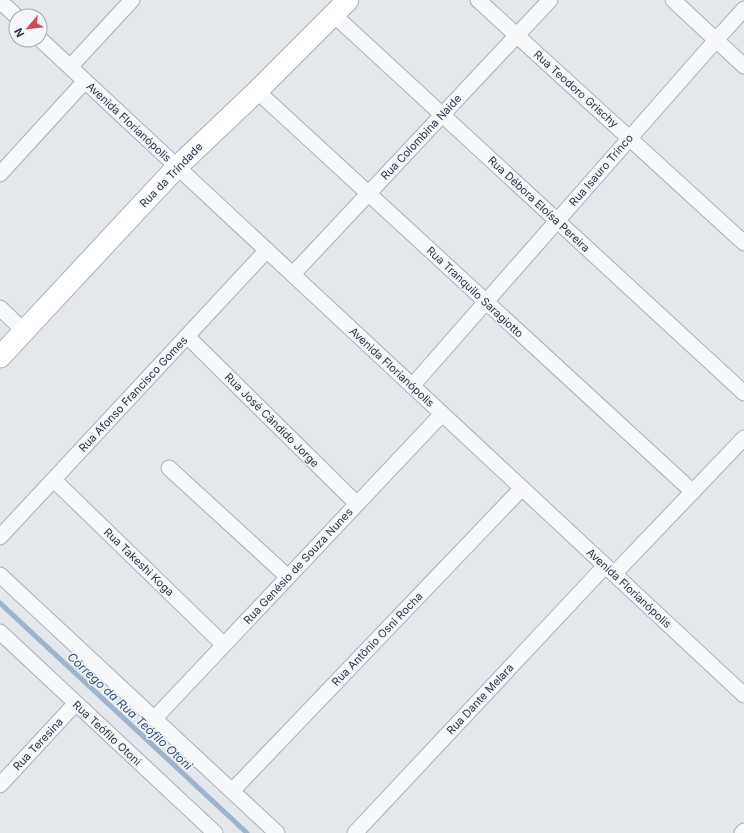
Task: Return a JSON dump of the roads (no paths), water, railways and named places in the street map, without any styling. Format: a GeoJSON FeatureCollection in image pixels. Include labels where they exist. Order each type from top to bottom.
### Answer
{"type":"FeatureCollection","features":[{"type":"Feature","properties":{"kind":"main road","name":"Rua da Trindade"},"geometry":{"type":"LineString","coordinates":[[0,357],[177,167],[257,91],[348,0]]}},
{"type":"Feature","properties":{"kind":"street"},"geometry":{"type":"LineString","coordinates":[[70,67],[132,0]]}},
{"type":"Feature","properties":{"kind":"street","name":"Rua Teodoro Grischy"},"geometry":{"type":"LineString","coordinates":[[478,0],[744,243]]}},
{"type":"Feature","properties":{"kind":"street","name":"Rua Colombina Naide"},"geometry":{"type":"LineString","coordinates":[[293,274],[550,0]]}},
{"type":"Feature","properties":{"kind":"street"},"geometry":{"type":"LineString","coordinates":[[673,0],[744,66]]}},
{"type":"Feature","properties":{"kind":"street","name":"Rua Isauro Trinco"},"geometry":{"type":"LineString","coordinates":[[412,386],[744,9]]}},
{"type":"Feature","properties":{"kind":"street","name":"Rua Débora Eloísa Pereira"},"geometry":{"type":"LineString","coordinates":[[334,15],[744,393]]}},
{"type":"Feature","properties":{"kind":"street","name":"Avenida Florianópolis"},"geometry":{"type":"LineString","coordinates":[[48,46],[744,696]]}},
{"type":"Feature","properties":{"kind":"street"},"geometry":{"type":"LineString","coordinates":[[0,174],[85,81]]}},
{"type":"Feature","properties":{"kind":"street","name":"Rua Tranquilo Saragiotto"},"geometry":{"type":"LineString","coordinates":[[257,91],[693,492]]}},
{"type":"Feature","properties":{"kind":"street","name":"Rua Afonso Francisco Gomes"},"geometry":{"type":"LineString","coordinates":[[0,537],[267,250]]}},
{"type":"Feature","properties":{"kind":"street"},"geometry":{"type":"LineString","coordinates":[[0,308],[24,331]]}},
{"type":"Feature","properties":{"kind":"street","name":"Rua José Cândido Jorge"},"geometry":{"type":"LineString","coordinates":[[187,336],[357,504]]}},
{"type":"Feature","properties":{"kind":"street","name":"Rua Genésio de Souza Nunes"},"geometry":{"type":"LineString","coordinates":[[154,719],[442,414]]}},
{"type":"Feature","properties":{"kind":"street","name":"Rua Dante Melara"},"geometry":{"type":"LineString","coordinates":[[355,833],[610,570],[693,492],[744,438]]}},
{"type":"Feature","properties":{"kind":"street"},"geometry":{"type":"LineString","coordinates":[[169,468],[288,577]]}},
{"type":"Feature","properties":{"kind":"street","name":"Rua Takeshi Koga"},"geometry":{"type":"LineString","coordinates":[[54,480],[224,645]]}},
{"type":"Feature","properties":{"kind":"street","name":"Rua Antônio Osni Rocha"},"geometry":{"type":"LineString","coordinates":[[232,791],[522,488]]}},
{"type":"Feature","properties":{"kind":"street"},"geometry":{"type":"LineString","coordinates":[[0,576],[277,833]]}},
{"type":"Feature","properties":{"kind":"street","name":"Rua Teófilo Otoni"},"geometry":{"type":"LineString","coordinates":[[0,632],[214,833]]}},
{"type":"Feature","properties":{"kind":"street","name":"Rua Teresina"},"geometry":{"type":"LineString","coordinates":[[0,784],[76,703]]}},
{"type":"Feature","properties":{"kind":"waterway","name":"Córrego da Rua Teófilo Otoni"},"geometry":{"type":"LineString","coordinates":[[0,603],[247,833]]}}]}
